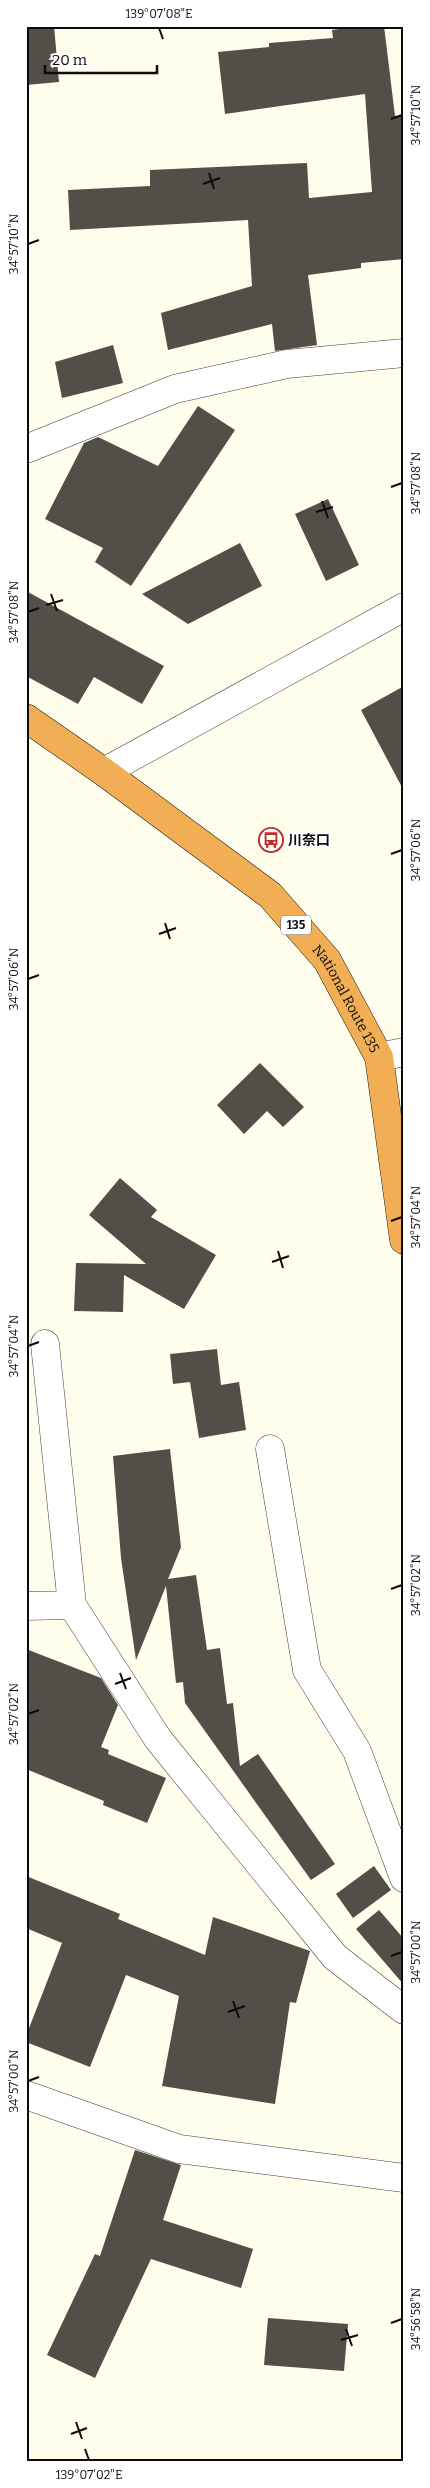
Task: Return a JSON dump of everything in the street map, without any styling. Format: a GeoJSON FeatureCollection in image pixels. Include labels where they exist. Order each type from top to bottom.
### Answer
{"type":"FeatureCollection","features":[{"type":"Feature","properties":{"kind":"highway","name":"National Route 135"},"geometry":{"type":"LineString","coordinates":[[26,718],[104,772],[270,895],[327,960],[391,1054],[404,1240]]}},
{"type":"Feature","properties":{"kind":"street"},"geometry":{"type":"LineString","coordinates":[[26,449],[175,389],[287,364],[404,353]]}},
{"type":"Feature","properties":{"kind":"street"},"geometry":{"type":"LineString","coordinates":[[104,772],[404,607]]}},
{"type":"Feature","properties":{"kind":"street"},"geometry":{"type":"LineString","coordinates":[[45,1344],[72,1606],[158,1739],[335,1957],[404,2010]]}},
{"type":"Feature","properties":{"kind":"street"},"geometry":{"type":"LineString","coordinates":[[270,1450],[307,1670],[357,1751],[404,1878]]}},
{"type":"Feature","properties":{"kind":"street"},"geometry":{"type":"LineString","coordinates":[[26,1606],[72,1606]]}},
{"type":"Feature","properties":{"kind":"street"},"geometry":{"type":"LineString","coordinates":[[26,2094],[180,2149],[404,2178]]}},
{"type":"Feature","properties":{"kind":"building"},"geometry":{"type":"Polygon","coordinates":[[[26,26],[54,26],[59,82],[26,85],[26,26]]]}},
{"type":"Feature","properties":{"kind":"building"},"geometry":{"type":"Polygon","coordinates":[[[359,26],[384,26],[395,116],[404,115],[404,259],[361,263],[361,268],[308,275],[317,345],[275,351],[272,324],[168,350],[161,313],[252,286],[248,220],[70,230],[68,190],[150,186],[150,170],[307,163],[309,198],[372,192],[365,94],[225,114],[218,52],[269,47],[269,43],[333,38],[332,30],[359,26]]]}},
{"type":"Feature","properties":{"kind":"building"},"geometry":{"type":"Polygon","coordinates":[[[113,345],[123,383],[62,398],[55,362],[113,345]]]}},
{"type":"Feature","properties":{"kind":"building"},"geometry":{"type":"Polygon","coordinates":[[[198,406],[235,430],[131,586],[95,562],[103,548],[45,519],[84,443],[98,437],[158,466],[198,406]]]}},
{"type":"Feature","properties":{"kind":"building"},"geometry":{"type":"Polygon","coordinates":[[[328,499],[359,565],[326,581],[295,514],[328,499]]]}},
{"type":"Feature","properties":{"kind":"building"},"geometry":{"type":"Polygon","coordinates":[[[240,543],[262,586],[188,624],[142,594],[240,543]]]}},
{"type":"Feature","properties":{"kind":"building"},"geometry":{"type":"Polygon","coordinates":[[[26,591],[164,666],[142,704],[94,677],[78,704],[26,676],[26,591]]]}},
{"type":"Feature","properties":{"kind":"building"},"geometry":{"type":"Polygon","coordinates":[[[404,686],[404,791],[361,710],[404,686]]]}},
{"type":"Feature","properties":{"kind":"building"},"geometry":{"type":"Polygon","coordinates":[[[260,1063],[304,1107],[283,1127],[267,1111],[244,1134],[217,1105],[260,1063]]]}},
{"type":"Feature","properties":{"kind":"building"},"geometry":{"type":"Polygon","coordinates":[[[120,1178],[157,1210],[151,1217],[216,1255],[184,1309],[124,1275],[123,1312],[74,1311],[76,1263],[146,1264],[89,1215],[120,1178]]]}},
{"type":"Feature","properties":{"kind":"building"},"geometry":{"type":"Polygon","coordinates":[[[217,1349],[221,1385],[239,1382],[246,1430],[199,1438],[190,1382],[173,1384],[170,1354],[217,1349]]]}},
{"type":"Feature","properties":{"kind":"building"},"geometry":{"type":"Polygon","coordinates":[[[170,1449],[181,1547],[168,1579],[196,1575],[207,1650],[220,1648],[227,1704],[233,1703],[240,1766],[258,1754],[335,1864],[311,1880],[185,1703],[183,1682],[176,1683],[166,1586],[136,1660],[121,1558],[113,1456],[170,1449]]]}},
{"type":"Feature","properties":{"kind":"building"},"geometry":{"type":"Polygon","coordinates":[[[26,1649],[101,1678],[118,1705],[101,1747],[109,1750],[108,1754],[166,1778],[147,1823],[103,1805],[104,1801],[26,1769],[26,1649]]]}},
{"type":"Feature","properties":{"kind":"building"},"geometry":{"type":"Polygon","coordinates":[[[374,1866],[391,1890],[353,1918],[336,1894],[374,1866]]]}},
{"type":"Feature","properties":{"kind":"building"},"geometry":{"type":"Polygon","coordinates":[[[26,1876],[120,1914],[118,1919],[205,1955],[213,1917],[310,1951],[296,2003],[290,2002],[275,2104],[162,2086],[179,1996],[126,1975],[90,2067],[26,2042],[26,2036],[62,1943],[26,1928],[26,1876]]]}},
{"type":"Feature","properties":{"kind":"building"},"geometry":{"type":"Polygon","coordinates":[[[379,1910],[404,1939],[404,1985],[356,1929],[379,1910]]]}},
{"type":"Feature","properties":{"kind":"building"},"geometry":{"type":"Polygon","coordinates":[[[135,2150],[181,2165],[163,2220],[253,2249],[241,2288],[151,2259],[95,2378],[47,2355],[95,2254],[100,2256],[135,2150]]]}},
{"type":"Feature","properties":{"kind":"building"},"geometry":{"type":"Polygon","coordinates":[[[268,2318],[348,2324],[344,2371],[264,2365],[268,2318]]]}},
{"type":"Feature","properties":{"kind":"place","name":"川奈口"},"geometry":{"type":"Point","coordinates":[271,840]}}]}
